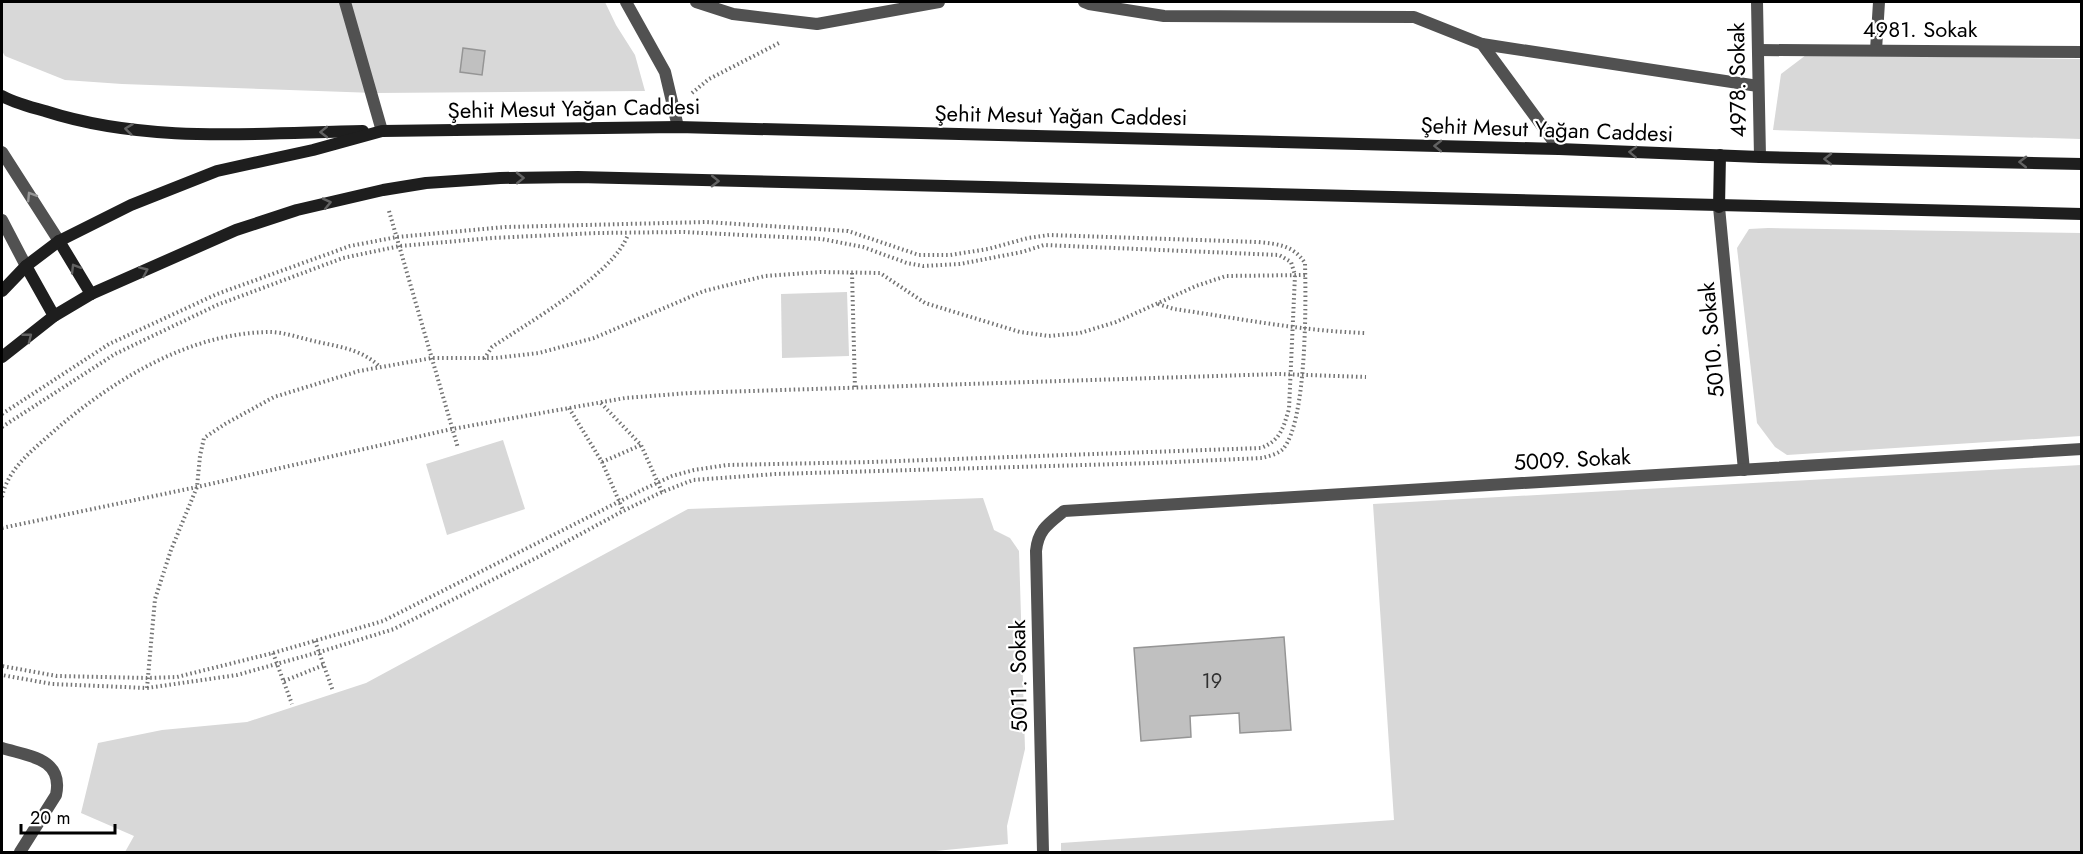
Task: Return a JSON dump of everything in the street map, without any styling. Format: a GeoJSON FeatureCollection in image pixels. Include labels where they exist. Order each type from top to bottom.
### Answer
{"type":"FeatureCollection","features":[{"type":"Feature","properties":{"kind":"main road"},"geometry":{"type":"LineString","coordinates":[[2,96],[68,119],[153,132],[192,135],[382,131]]}},
{"type":"Feature","properties":{"kind":"main road","name":"Şehit Mesut Yağan Caddesi"},"geometry":{"type":"LineString","coordinates":[[2,291],[26,266],[59,241],[131,205],[217,171],[313,150],[382,131],[678,127],[2082,164]]}},
{"type":"Feature","properties":{"kind":"main road"},"geometry":{"type":"LineString","coordinates":[[1719,207],[1720,155]]}},
{"type":"Feature","properties":{"kind":"main road"},"geometry":{"type":"LineString","coordinates":[[2,357],[54,316],[91,294],[236,230],[297,210],[383,190],[426,183],[500,178],[579,177],[1719,207],[2082,214]]}},
{"type":"Feature","properties":{"kind":"main road"},"geometry":{"type":"LineString","coordinates":[[59,241],[91,294]]}},
{"type":"Feature","properties":{"kind":"main road"},"geometry":{"type":"LineString","coordinates":[[26,266],[54,316]]}},
{"type":"Feature","properties":{"kind":"street"},"geometry":{"type":"LineString","coordinates":[[345,2],[382,131]]}},
{"type":"Feature","properties":{"kind":"street"},"geometry":{"type":"LineString","coordinates":[[626,2],[665,72],[678,127]]}},
{"type":"Feature","properties":{"kind":"street"},"geometry":{"type":"LineString","coordinates":[[696,2],[733,14],[817,24],[939,2]]}},
{"type":"Feature","properties":{"kind":"street"},"geometry":{"type":"LineString","coordinates":[[1084,2],[1164,16],[1414,17],[1482,44],[1758,86]]}},
{"type":"Feature","properties":{"kind":"street","name":"4978. Sokak"},"geometry":{"type":"LineString","coordinates":[[1757,2],[1760,157]]}},
{"type":"Feature","properties":{"kind":"street"},"geometry":{"type":"LineString","coordinates":[[1876,50],[1879,2]]}},
{"type":"Feature","properties":{"kind":"street"},"geometry":{"type":"LineString","coordinates":[[1482,44],[1558,149]]}},
{"type":"Feature","properties":{"kind":"street","name":"4981. Sokak"},"geometry":{"type":"LineString","coordinates":[[1758,50],[2082,52]]}},
{"type":"Feature","properties":{"kind":"street"},"geometry":{"type":"LineString","coordinates":[[2,152],[59,241]]}},
{"type":"Feature","properties":{"kind":"street","name":"5010. Sokak"},"geometry":{"type":"LineString","coordinates":[[1719,207],[1744,470]]}},
{"type":"Feature","properties":{"kind":"street"},"geometry":{"type":"LineString","coordinates":[[2,220],[26,266]]}},
{"type":"Feature","properties":{"kind":"street","name":"5009. Sokak"},"geometry":{"type":"LineString","coordinates":[[1064,511],[2082,449]]}},
{"type":"Feature","properties":{"kind":"street","name":"5011. Sokak"},"geometry":{"type":"LineString","coordinates":[[1043,852],[1036,551],[1037,538],[1044,527],[1064,511]]}},
{"type":"Feature","properties":{"kind":"street"},"geometry":{"type":"LineString","coordinates":[[2,748],[42,760],[52,767],[58,786],[56,795],[20,852]]}},
{"type":"Feature","properties":{"kind":"path"},"geometry":{"type":"LineString","coordinates":[[674,109],[709,79],[817,24]]}},
{"type":"Feature","properties":{"kind":"path"},"geometry":{"type":"LineString","coordinates":[[383,190],[458,448]]}},
{"type":"Feature","properties":{"kind":"path"},"geometry":{"type":"LineString","coordinates":[[2,414],[109,344],[217,294],[350,246],[397,237],[506,227],[706,222],[848,231],[919,255],[950,255],[1049,235],[1258,242],[1283,245],[1299,255],[1305,263],[1304,328],[1297,418],[1288,442],[1281,451],[1262,458],[693,480],[623,511],[394,630],[277,664],[237,675],[147,688],[52,684],[2,675]]}},
{"type":"Feature","properties":{"kind":"path"},"geometry":{"type":"LineString","coordinates":[[2,427],[115,354],[217,305],[343,258],[400,246],[492,238],[684,232],[822,239],[863,247],[907,263],[923,266],[971,262],[1022,252],[1044,245],[1280,255],[1291,262],[1295,275],[1289,409],[1283,429],[1273,443],[1261,448],[727,465],[694,470],[658,483],[383,621],[273,653],[177,677],[57,676],[2,666]]}},
{"type":"Feature","properties":{"kind":"path"},"geometry":{"type":"LineString","coordinates":[[484,359],[492,347],[579,288],[603,268],[625,243],[628,234]]}},
{"type":"Feature","properties":{"kind":"path"},"geometry":{"type":"LineString","coordinates":[[147,688],[154,599],[197,487],[204,438],[274,397],[359,371],[432,358],[484,359],[539,353],[594,338],[704,291],[765,276],[821,272],[880,273],[925,303],[1020,332],[1049,336],[1080,333],[1116,322],[1226,276],[1305,275]]}},
{"type":"Feature","properties":{"kind":"path"},"geometry":{"type":"LineString","coordinates":[[852,273],[855,388]]}},
{"type":"Feature","properties":{"kind":"path"},"geometry":{"type":"LineString","coordinates":[[1158,304],[1174,309],[1331,332],[1365,333]]}},
{"type":"Feature","properties":{"kind":"path"},"geometry":{"type":"LineString","coordinates":[[2,497],[3,488],[20,461],[63,423],[114,387],[161,358],[233,335],[272,332],[342,347],[370,357],[380,368]]}},
{"type":"Feature","properties":{"kind":"path"},"geometry":{"type":"LineString","coordinates":[[2,528],[197,487],[452,429],[625,398],[689,393],[1291,375],[1366,377]]}},
{"type":"Feature","properties":{"kind":"path"},"geometry":{"type":"LineString","coordinates":[[600,402],[640,445],[662,492]]}},
{"type":"Feature","properties":{"kind":"path"},"geometry":{"type":"LineString","coordinates":[[569,408],[602,462],[623,511]]}},
{"type":"Feature","properties":{"kind":"path"},"geometry":{"type":"LineString","coordinates":[[602,462],[640,445]]}},
{"type":"Feature","properties":{"kind":"path"},"geometry":{"type":"LineString","coordinates":[[315,641],[333,691]]}},
{"type":"Feature","properties":{"kind":"path"},"geometry":{"type":"LineString","coordinates":[[273,653],[292,704]]}},
{"type":"Feature","properties":{"kind":"path"},"geometry":{"type":"LineString","coordinates":[[284,681],[324,665]]}},
{"type":"Feature","properties":{"kind":"shaded area"},"geometry":{"type":"Polygon","coordinates":[[[2,2],[605,2],[635,55],[645,91],[375,93],[65,80],[5,56],[2,51],[2,2]]]}},
{"type":"Feature","properties":{"kind":"shaded area"},"geometry":{"type":"Polygon","coordinates":[[[1806,55],[2081,59],[2081,139],[1773,130],[1781,74],[1806,55]]]}},
{"type":"Feature","properties":{"kind":"shaded area"},"geometry":{"type":"Polygon","coordinates":[[[1749,229],[2081,233],[2081,436],[1787,455],[1775,447],[1757,423],[1737,248],[1749,229]]]}},
{"type":"Feature","properties":{"kind":"shaded area"},"geometry":{"type":"Polygon","coordinates":[[[847,292],[849,356],[782,358],[781,294],[847,292]]]}},
{"type":"Feature","properties":{"kind":"shaded area"},"geometry":{"type":"Polygon","coordinates":[[[503,440],[525,509],[447,535],[426,464],[503,440]]]}},
{"type":"Feature","properties":{"kind":"shaded area"},"geometry":{"type":"Polygon","coordinates":[[[2081,465],[2081,852],[1061,852],[1061,843],[1394,820],[1373,504],[2081,465]]]}},
{"type":"Feature","properties":{"kind":"shaded area"},"geometry":{"type":"Polygon","coordinates":[[[983,498],[994,530],[1010,538],[1019,551],[1025,749],[1007,826],[1008,844],[925,852],[125,852],[134,836],[81,813],[98,743],[162,730],[247,722],[366,683],[688,509],[983,498]]]}},
{"type":"Feature","properties":{"kind":"building"},"geometry":{"type":"Polygon","coordinates":[[[463,48],[485,51],[482,75],[460,72],[463,48]]]}},
{"type":"Feature","properties":{"kind":"building"},"geometry":{"type":"Polygon","coordinates":[[[1284,637],[1291,730],[1240,733],[1239,713],[1190,716],[1191,737],[1141,741],[1134,648],[1284,637]]]}}]}
